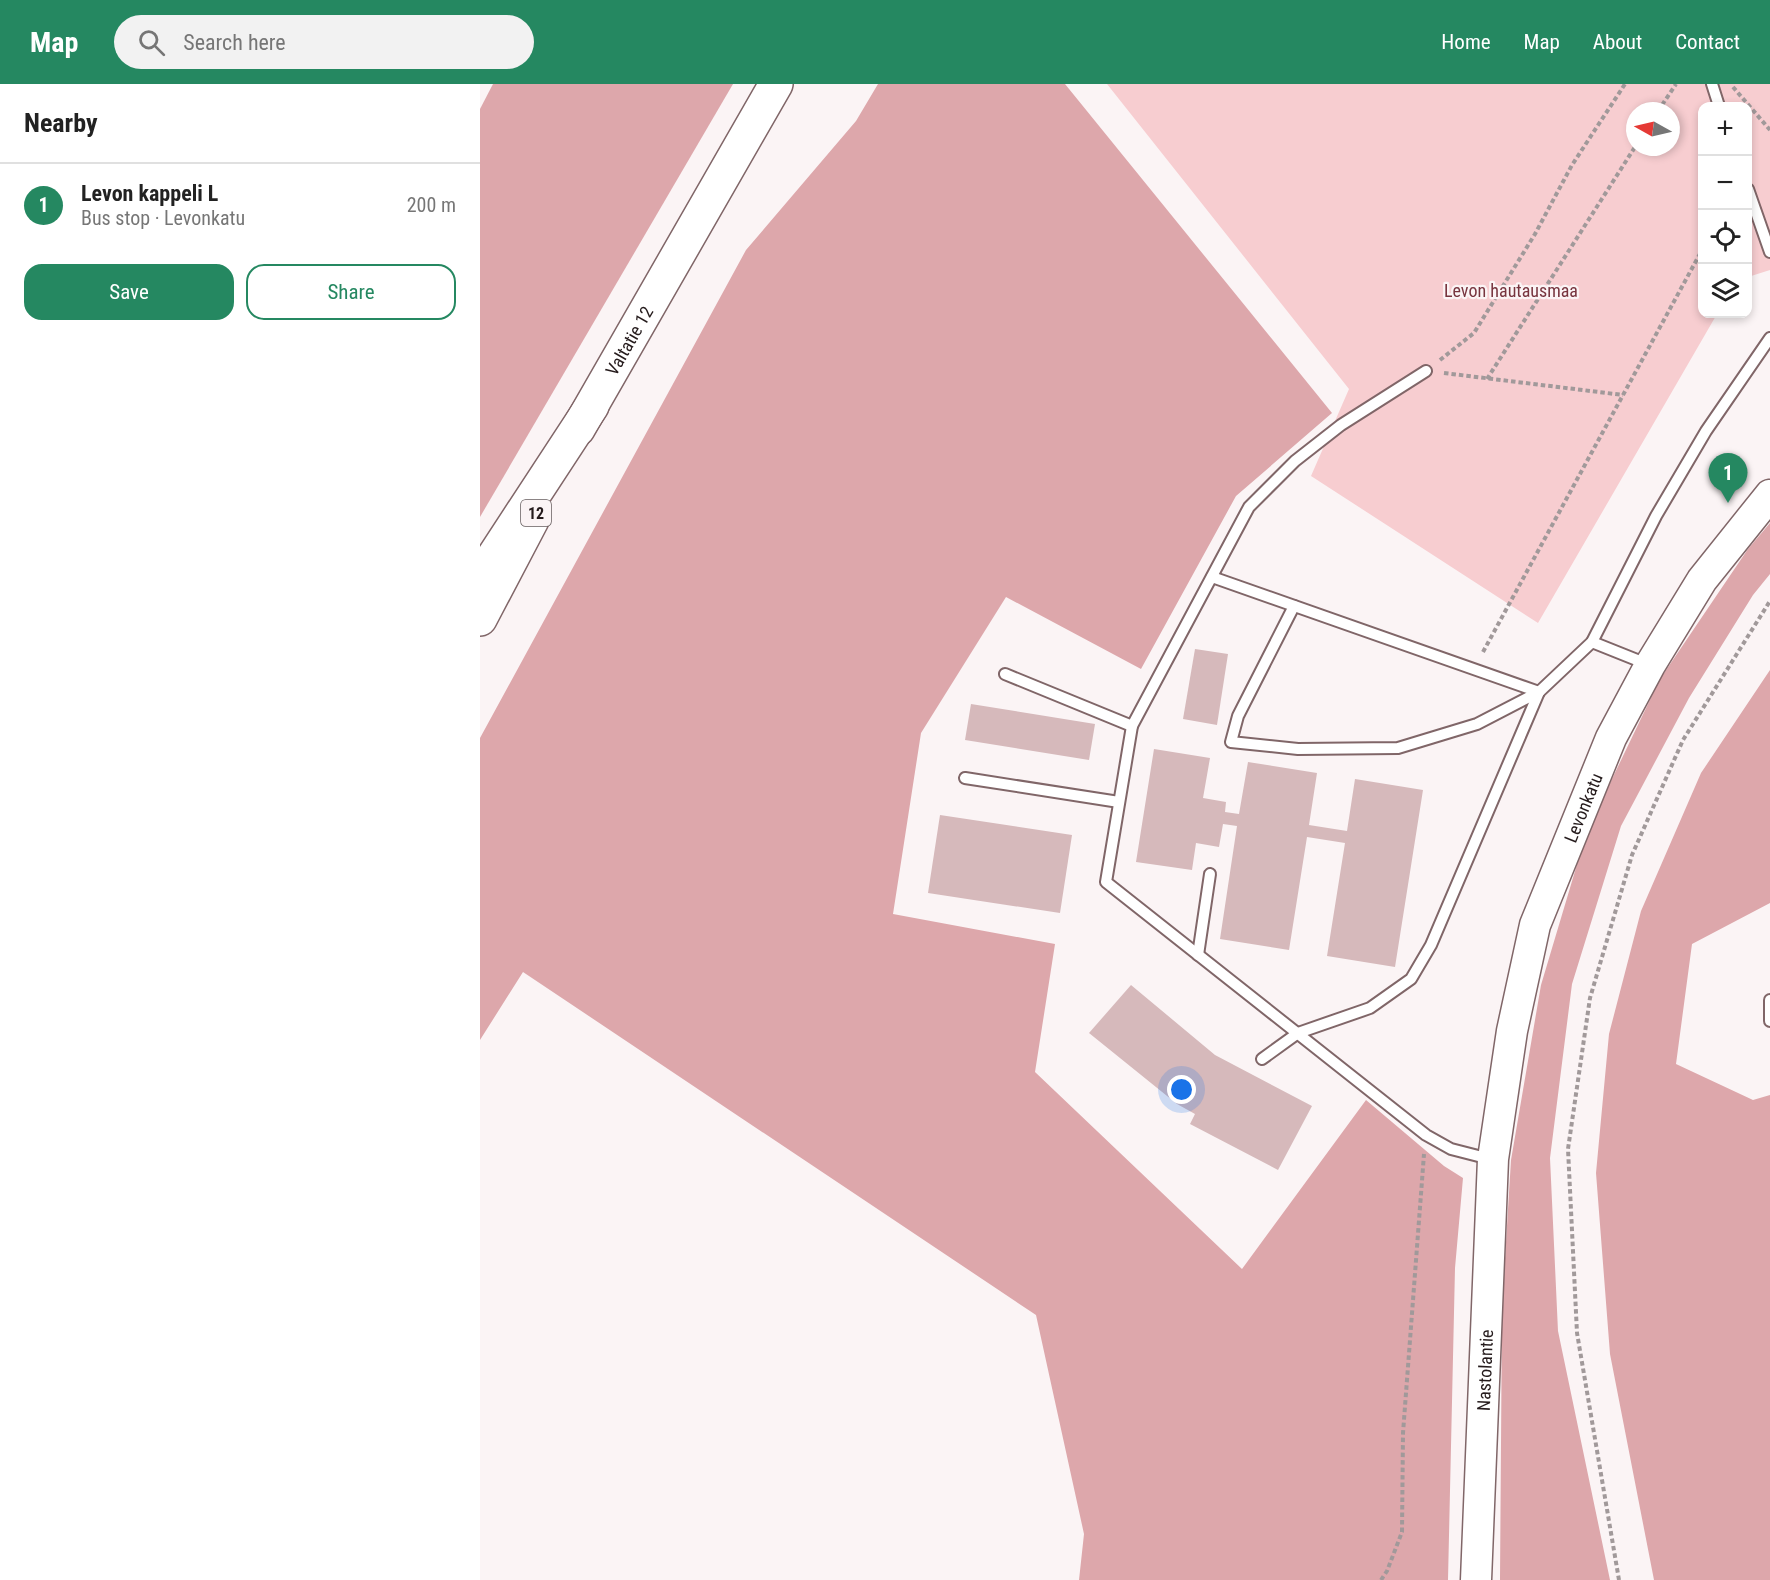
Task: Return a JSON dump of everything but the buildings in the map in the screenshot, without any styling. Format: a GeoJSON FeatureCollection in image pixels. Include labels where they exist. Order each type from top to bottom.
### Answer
{"type":"FeatureCollection","features":[{"type":"Feature","properties":{"kind":"highway","name":"Valtatie 12"},"geometry":{"type":"LineString","coordinates":[[480,596],[592,406],[776,84]]}},
{"type":"Feature","properties":{"kind":"highway","name":"12"},"geometry":{"type":"LineString","coordinates":[[480,577],[592,406]]}},
{"type":"Feature","properties":{"kind":"highway","name":"12"},"geometry":{"type":"LineString","coordinates":[[480,619],[592,406]]}},
{"type":"Feature","properties":{"kind":"main road","name":"Levonkatu"},"geometry":{"type":"LineString","coordinates":[[1493,1159],[1512,1031],[1536,925],[1611,738],[1650,665],[1702,580],[1770,495]]}},
{"type":"Feature","properties":{"kind":"main road","name":"Nastolantie"},"geometry":{"type":"LineString","coordinates":[[1476,1580],[1493,1159]]}},
{"type":"Feature","properties":{"kind":"lane"},"geometry":{"type":"LineString","coordinates":[[1712,84],[1718,102]]}},
{"type":"Feature","properties":{"kind":"lane"},"geometry":{"type":"LineString","coordinates":[[1752,200],[1770,252]]}},
{"type":"Feature","properties":{"kind":"lane"},"geometry":{"type":"LineString","coordinates":[[1294,606],[1238,716],[1231,742],[1298,749],[1398,748],[1477,724],[1539,692],[1592,642],[1656,516],[1706,431],[1770,338]]}},
{"type":"Feature","properties":{"kind":"lane"},"geometry":{"type":"LineString","coordinates":[[1425,371],[1341,425],[1295,461],[1249,507],[1132,726],[1106,882],[1426,1135],[1451,1149],[1493,1159]]}},
{"type":"Feature","properties":{"kind":"lane"},"geometry":{"type":"LineString","coordinates":[[1212,577],[1539,692]]}},
{"type":"Feature","properties":{"kind":"lane"},"geometry":{"type":"LineString","coordinates":[[1592,642],[1650,665]]}},
{"type":"Feature","properties":{"kind":"lane"},"geometry":{"type":"LineString","coordinates":[[1005,674],[1132,726]]}},
{"type":"Feature","properties":{"kind":"lane"},"geometry":{"type":"LineString","coordinates":[[1262,1059],[1298,1033],[1370,1008],[1411,979],[1440,925],[1539,692]]}},
{"type":"Feature","properties":{"kind":"lane"},"geometry":{"type":"LineString","coordinates":[[966,778],[1119,802]]}},
{"type":"Feature","properties":{"kind":"lane"},"geometry":{"type":"LineString","coordinates":[[1198,955],[1210,874]]}},
{"type":"Feature","properties":{"kind":"lane"},"geometry":{"type":"LineString","coordinates":[[1770,1000],[1770,1021]]}},
{"type":"Feature","properties":{"kind":"path"},"geometry":{"type":"LineString","coordinates":[[1425,371],[1474,333],[1535,234],[1572,165],[1625,84]]}},
{"type":"Feature","properties":{"kind":"path"},"geometry":{"type":"LineString","coordinates":[[1664,102],[1676,84]]}},
{"type":"Feature","properties":{"kind":"path"},"geometry":{"type":"LineString","coordinates":[[1731,84],[1770,130]]}},
{"type":"Feature","properties":{"kind":"path"},"geometry":{"type":"LineString","coordinates":[[1487,379],[1629,156]]}},
{"type":"Feature","properties":{"kind":"path"},"geometry":{"type":"LineString","coordinates":[[1474,669],[1698,257]]}},
{"type":"Feature","properties":{"kind":"path"},"geometry":{"type":"LineString","coordinates":[[1425,371],[1623,395]]}},
{"type":"Feature","properties":{"kind":"path"},"geometry":{"type":"LineString","coordinates":[[1619,1580],[1577,1333],[1568,1149],[1590,998],[1632,855],[1678,750],[1770,602]]}},
{"type":"Feature","properties":{"kind":"path"},"geometry":{"type":"LineString","coordinates":[[1381,1580],[1388,1571],[1402,1532],[1403,1433],[1426,1135]]}},
{"type":"Feature","properties":{"kind":"green space","name":"Levon hautausmaa"},"geometry":{"type":"Polygon","coordinates":[[[1107,84],[1770,84],[1770,270],[1752,276],[1752,102],[1698,102],[1698,318],[1715,318],[1538,623],[1311,476],[1349,389],[1107,84]]]}},
{"type":"Feature","properties":{"kind":"shaded area"},"geometry":{"type":"Polygon","coordinates":[[[493,84],[733,84],[480,517],[480,109],[493,84]]]}},
{"type":"Feature","properties":{"kind":"shaded area"},"geometry":{"type":"Polygon","coordinates":[[[878,84],[1065,84],[1332,413],[1236,496],[1141,669],[1006,597],[921,733],[893,914],[1055,944],[1035,1072],[1242,1269],[1366,1100],[1444,1166],[1463,1178],[1455,1268],[1448,1580],[1079,1580],[1084,1534],[1036,1315],[523,972],[480,1040],[480,738],[746,250],[856,121],[878,84]]]}},
{"type":"Feature","properties":{"kind":"shaded area"},"geometry":{"type":"Polygon","coordinates":[[[1770,523],[1770,574],[1753,595],[1689,698],[1621,826],[1572,984],[1550,1158],[1558,1331],[1610,1580],[1500,1580],[1502,1308],[1511,1160],[1541,985],[1587,831],[1660,679],[1748,549],[1770,523]]]}},
{"type":"Feature","properties":{"kind":"shaded area"},"geometry":{"type":"Polygon","coordinates":[[[1770,670],[1770,903],[1692,944],[1676,1064],[1753,1100],[1770,1095],[1770,1580],[1654,1580],[1610,1354],[1596,1173],[1609,1034],[1641,911],[1701,773],[1770,670]]]}},
{"type":"Feature","properties":{"kind":"place","name":"Levon kappeli L"},"geometry":{"type":"Point","coordinates":[1728,503]}}]}
